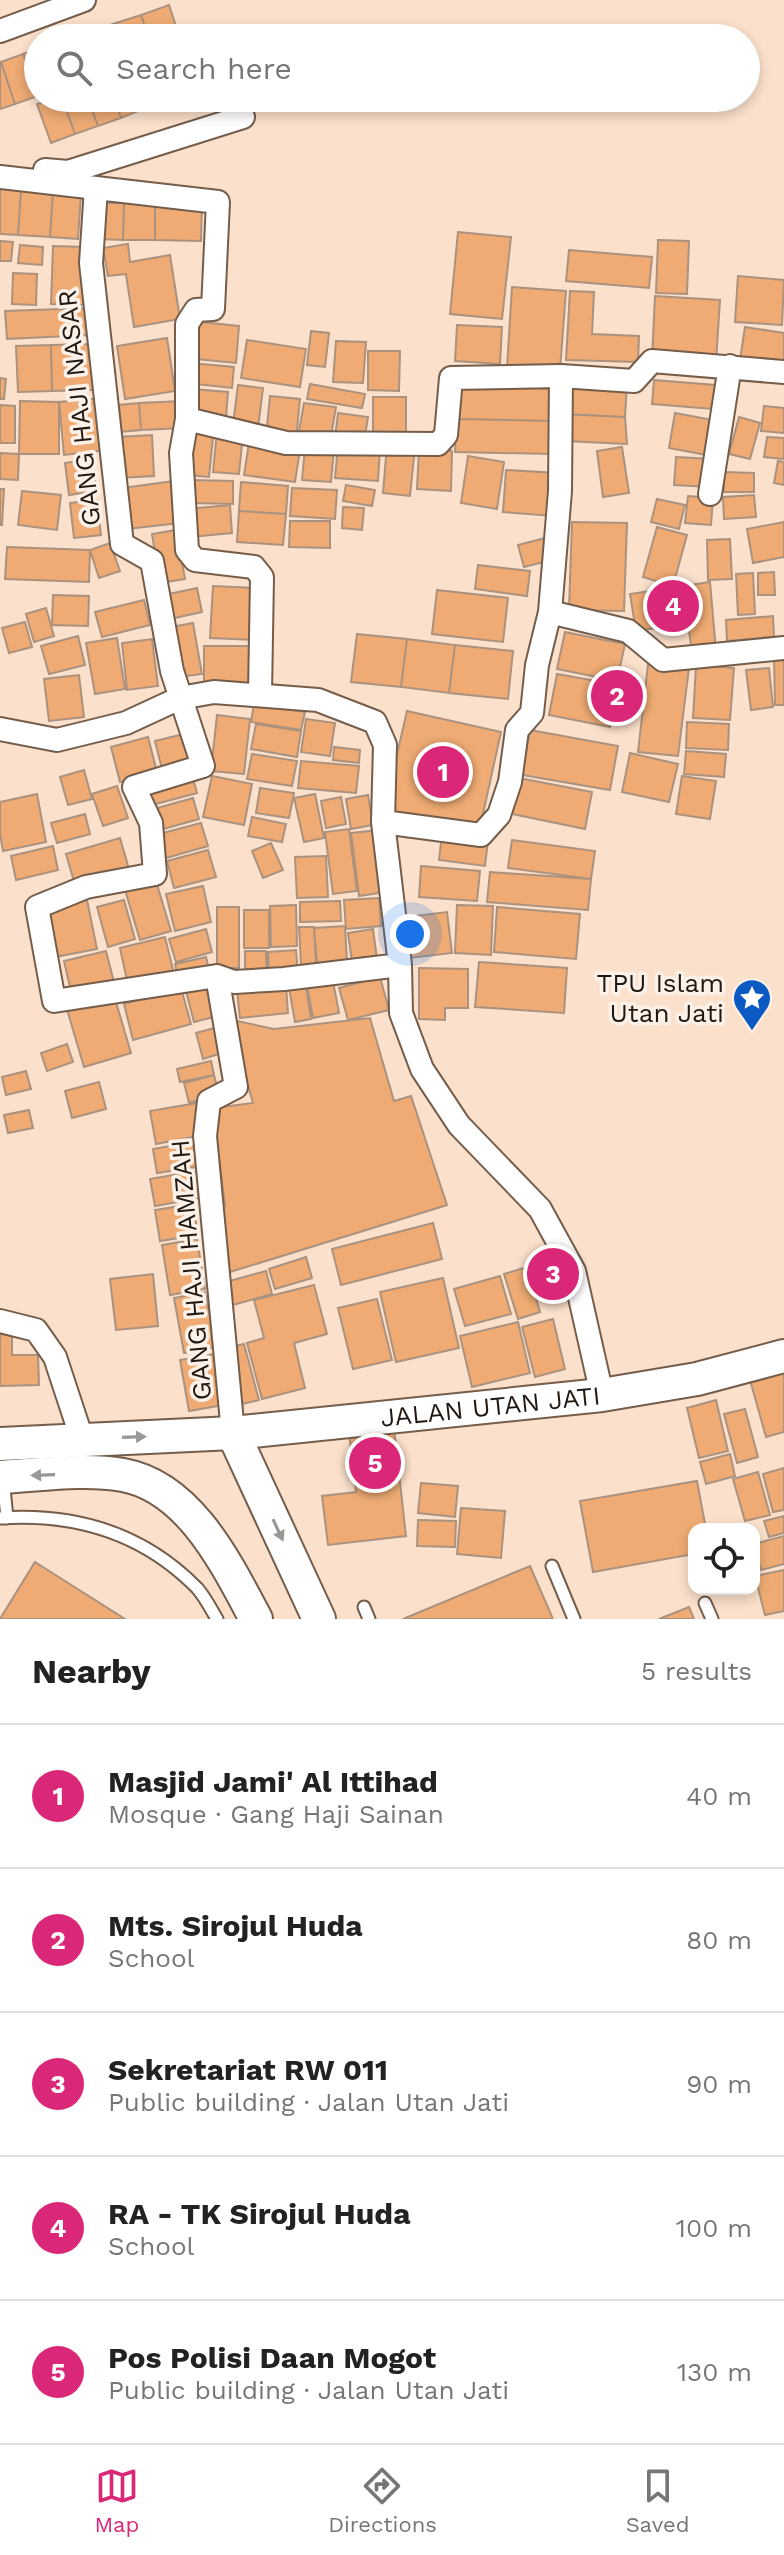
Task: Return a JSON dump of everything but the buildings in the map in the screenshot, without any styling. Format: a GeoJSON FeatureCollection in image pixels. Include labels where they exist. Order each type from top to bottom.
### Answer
{"type":"FeatureCollection","features":[{"type":"Feature","properties":{"kind":"main road","name":"JALAN UTAN JATI"},"geometry":{"type":"LineString","coordinates":[[0,1444],[233,1433],[602,1395],[697,1379],[784,1356]]}},
{"type":"Feature","properties":{"kind":"main road"},"geometry":{"type":"LineString","coordinates":[[255,1481],[256,1461],[262,1445],[274,1433],[287,1428]]}},
{"type":"Feature","properties":{"kind":"main road"},"geometry":{"type":"LineString","coordinates":[[233,1433],[319,1619]]}},
{"type":"Feature","properties":{"kind":"main road"},"geometry":{"type":"LineString","coordinates":[[2,1476],[103,1473],[141,1481],[169,1497],[209,1539],[256,1619]]}},
{"type":"Feature","properties":{"kind":"street"},"geometry":{"type":"LineString","coordinates":[[0,31],[84,0]]}},
{"type":"Feature","properties":{"kind":"street"},"geometry":{"type":"LineString","coordinates":[[0,166],[68,172],[243,117]]}},
{"type":"Feature","properties":{"kind":"street"},"geometry":{"type":"LineString","coordinates":[[0,177],[218,202],[213,309],[196,310],[187,324],[187,419],[181,453],[187,550],[195,560],[254,567],[262,577],[260,694]]}},
{"type":"Feature","properties":{"kind":"street","name":"GANG HAJI NASAR"},"geometry":{"type":"LineString","coordinates":[[96,188],[91,263],[122,544],[152,561],[180,698]]}},
{"type":"Feature","properties":{"kind":"street"},"geometry":{"type":"LineString","coordinates":[[187,419],[286,443],[438,444],[446,435],[451,378],[561,376],[634,381],[652,361],[784,372]]}},
{"type":"Feature","properties":{"kind":"street"},"geometry":{"type":"LineString","coordinates":[[710,494],[730,366]]}},
{"type":"Feature","properties":{"kind":"street"},"geometry":{"type":"LineString","coordinates":[[383,822],[481,835],[499,815],[510,782],[517,730],[532,713],[537,665],[550,612],[560,491],[561,376]]}},
{"type":"Feature","properties":{"kind":"street"},"geometry":{"type":"LineString","coordinates":[[550,612],[628,631],[663,660],[784,648]]}},
{"type":"Feature","properties":{"kind":"street"},"geometry":{"type":"LineString","coordinates":[[0,729],[57,740],[126,723],[180,698],[214,692],[318,700],[375,722],[385,745],[383,822],[400,965],[401,1013],[422,1069],[459,1125],[540,1209],[574,1271],[602,1395]]}},
{"type":"Feature","properties":{"kind":"street"},"geometry":{"type":"LineString","coordinates":[[180,698],[203,766],[134,787],[151,823],[155,874],[86,887],[37,907],[54,1001],[217,976],[234,982],[284,979],[400,965]]}},
{"type":"Feature","properties":{"kind":"street","name":"GANG HAJI HAMZAH"},"geometry":{"type":"LineString","coordinates":[[217,976],[236,1087],[209,1101],[205,1136],[233,1433]]}},
{"type":"Feature","properties":{"kind":"street"},"geometry":{"type":"LineString","coordinates":[[0,1321],[36,1330],[55,1357],[82,1439]]}},
{"type":"Feature","properties":{"kind":"lane"},"geometry":{"type":"LineString","coordinates":[[2,1476],[4,1518],[34,1516],[77,1520],[120,1535],[167,1561],[199,1590],[217,1619]]}},
{"type":"Feature","properties":{"kind":"lane"},"geometry":{"type":"LineString","coordinates":[[552,1566],[574,1619]]}},
{"type":"Feature","properties":{"kind":"lane"},"geometry":{"type":"LineString","coordinates":[[705,1603],[712,1619]]}},
{"type":"Feature","properties":{"kind":"lane"},"geometry":{"type":"LineString","coordinates":[[364,1607],[369,1619]]}},
{"type":"Feature","properties":{"kind":"place","name":"RA - TK Sirojul Huda"},"geometry":{"type":"Point","coordinates":[673,606]}},
{"type":"Feature","properties":{"kind":"place","name":"Mts. Sirojul Huda"},"geometry":{"type":"Point","coordinates":[617,696]}},
{"type":"Feature","properties":{"kind":"place","name":"Masjid Jami' Al Ittihad"},"geometry":{"type":"Point","coordinates":[443,772]}},
{"type":"Feature","properties":{"kind":"place","name":"TPU Islam Utan Jati"},"geometry":{"type":"Point","coordinates":[752,1032]}},
{"type":"Feature","properties":{"kind":"place","name":"Sekretariat RW 011"},"geometry":{"type":"Point","coordinates":[553,1274]}},
{"type":"Feature","properties":{"kind":"place","name":"Pos Polisi Daan Mogot"},"geometry":{"type":"Point","coordinates":[375,1463]}}]}
